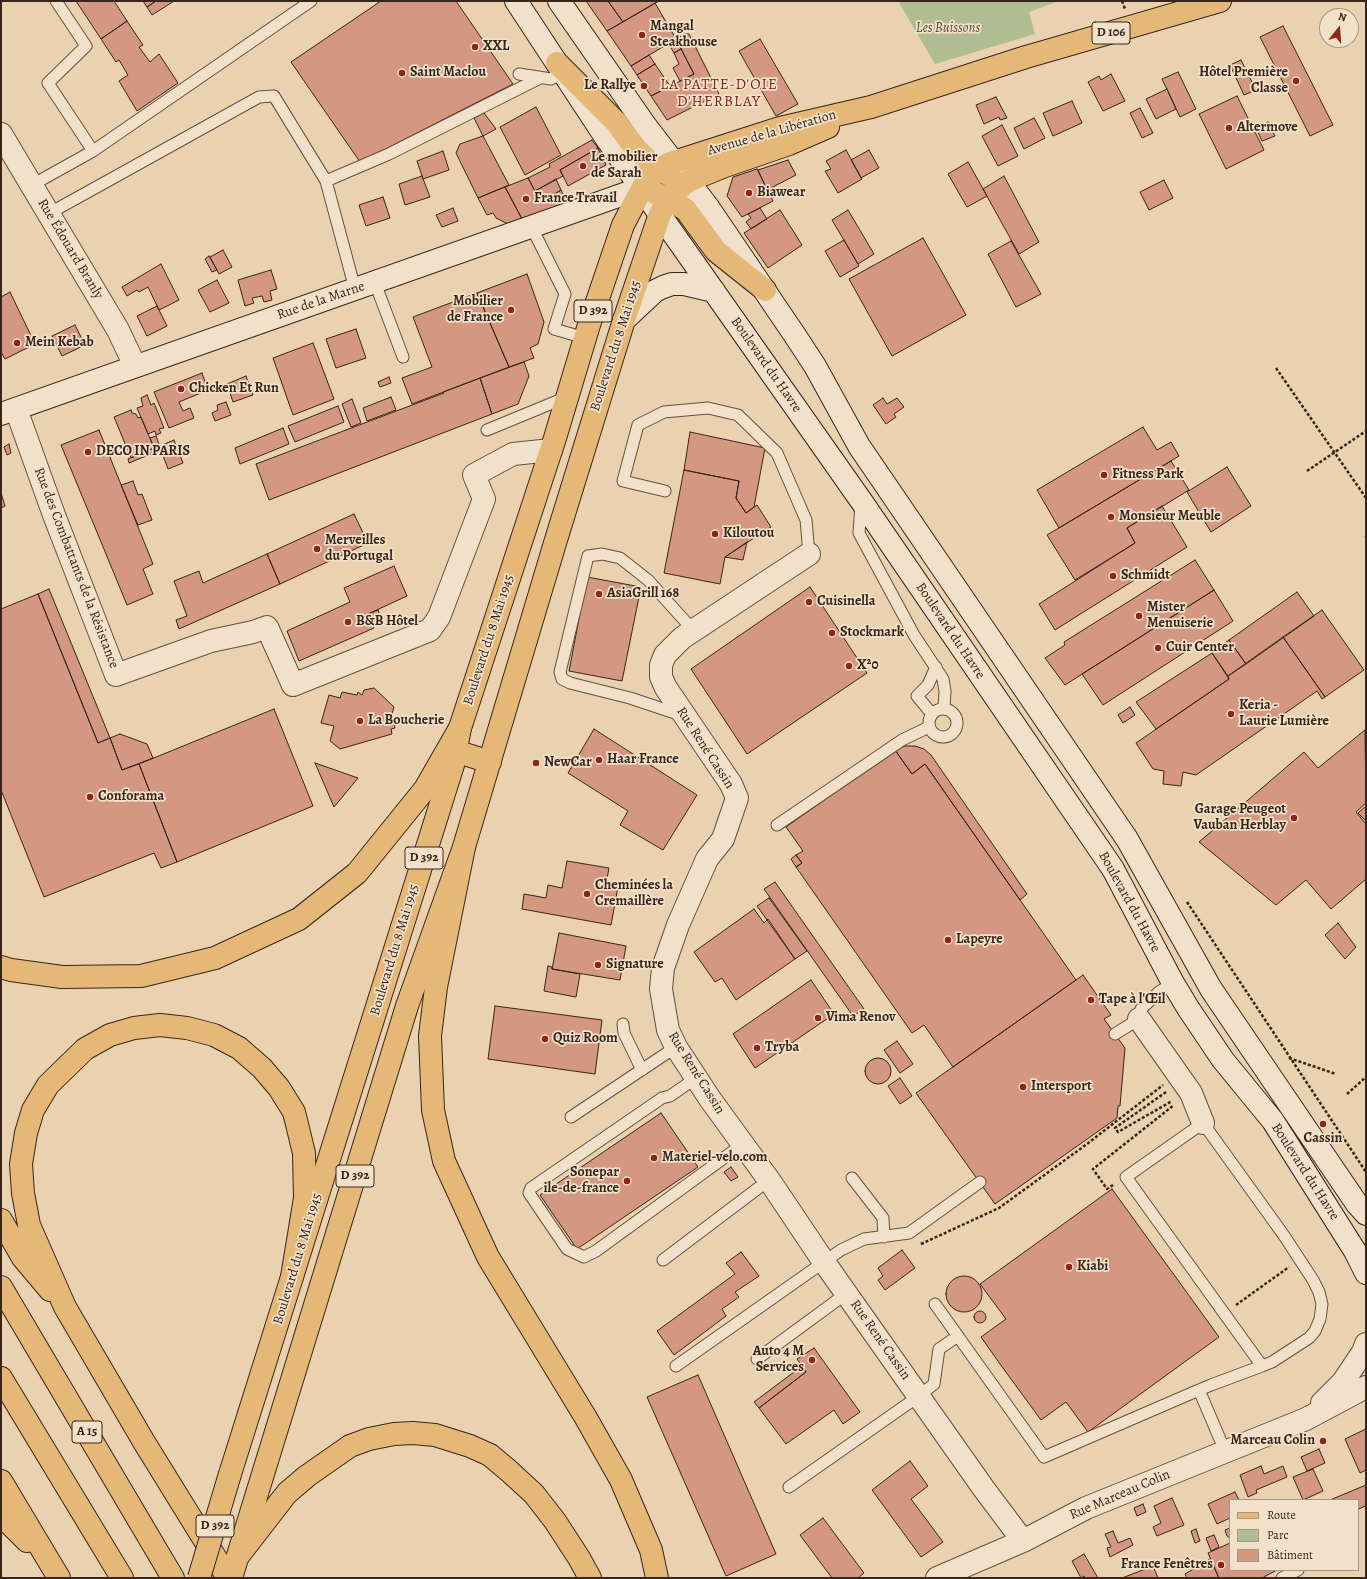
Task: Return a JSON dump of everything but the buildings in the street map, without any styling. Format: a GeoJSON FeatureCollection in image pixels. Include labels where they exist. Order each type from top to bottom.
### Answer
{"type":"FeatureCollection","features":[{"type":"Feature","properties":{"kind":"main road","name":"Avenue de la Libération"},"geometry":{"type":"LineString","coordinates":[[666,166],[780,128],[871,107],[1026,57],[1130,20],[1167,1]]}},
{"type":"Feature","properties":{"kind":"main road","name":"Avenue de la Libération"},"geometry":{"type":"LineString","coordinates":[[1130,20],[1220,1]]}},
{"type":"Feature","properties":{"kind":"main road"},"geometry":{"type":"LineString","coordinates":[[560,68],[616,122],[635,148],[666,166]]}},
{"type":"Feature","properties":{"kind":"main road","name":"Avenue de la Libération"},"geometry":{"type":"LineString","coordinates":[[664,206],[688,181],[725,166],[789,144],[871,107]]}},
{"type":"Feature","properties":{"kind":"main road","name":"Boulevard du 8 Mai 1945"},"geometry":{"type":"LineString","coordinates":[[199,1578],[230,1474],[453,765],[460,728],[551,450],[585,338],[623,225],[641,188],[652,174],[666,166]]}},
{"type":"Feature","properties":{"kind":"main road"},"geometry":{"type":"LineString","coordinates":[[664,206],[686,210],[716,250],[765,290]]}},
{"type":"Feature","properties":{"kind":"main road","name":"Boulevard du 8 Mai 1945"},"geometry":{"type":"LineString","coordinates":[[231,1578],[239,1555],[251,1508],[407,1006],[464,847],[554,543],[624,320],[664,206]]}},
{"type":"Feature","properties":{"kind":"main road"},"geometry":{"type":"LineString","coordinates":[[1,967],[11,970],[62,976],[141,976],[215,958],[299,919],[357,873],[425,789],[460,728]]}},
{"type":"Feature","properties":{"kind":"main road"},"geometry":{"type":"LineString","coordinates":[[455,751],[490,762]]}},
{"type":"Feature","properties":{"kind":"main road"},"geometry":{"type":"LineString","coordinates":[[464,847],[436,987],[430,1036],[433,1110],[444,1161],[488,1257],[586,1418],[621,1480],[651,1550],[657,1578]]}},
{"type":"Feature","properties":{"kind":"main road"},"geometry":{"type":"LineString","coordinates":[[228,1578],[144,1442],[65,1307],[29,1225],[23,1193],[21,1164],[26,1133],[33,1110],[48,1085],[85,1049],[110,1035],[134,1028],[154,1025],[187,1028],[214,1035],[239,1048],[262,1068],[280,1088],[294,1112],[304,1153],[305,1198],[292,1277]]}},
{"type":"Feature","properties":{"kind":"main road"},"geometry":{"type":"LineString","coordinates":[[1,1220],[23,1258],[65,1307]]}},
{"type":"Feature","properties":{"kind":"main road","name":"A 15"},"geometry":{"type":"LineString","coordinates":[[1,1287],[173,1578]]}},
{"type":"Feature","properties":{"kind":"main road"},"geometry":{"type":"LineString","coordinates":[[1,1378],[122,1578]]}},
{"type":"Feature","properties":{"kind":"main road"},"geometry":{"type":"LineString","coordinates":[[239,1555],[287,1493],[307,1476],[350,1446],[369,1439],[394,1434],[413,1433],[435,1435],[470,1446],[490,1455],[534,1494],[555,1521],[580,1558],[590,1578]]}},
{"type":"Feature","properties":{"kind":"main road"},"geometry":{"type":"LineString","coordinates":[[1,1481],[56,1572]]}},
{"type":"Feature","properties":{"kind":"main road"},"geometry":{"type":"LineString","coordinates":[[1,1515],[56,1572]]}},
{"type":"Feature","properties":{"kind":"street","name":"Boulevard du Havre"},"geometry":{"type":"LineString","coordinates":[[516,1],[641,188],[664,206],[714,290],[862,502],[1113,869],[1173,983],[1223,1060],[1273,1121],[1355,1251],[1366,1273]]}},
{"type":"Feature","properties":{"kind":"street","name":"Boulevard du Havre"},"geometry":{"type":"LineString","coordinates":[[559,1],[645,125],[666,166],[688,181],[765,290],[815,366],[859,446],[1127,839],[1211,989],[1357,1204],[1366,1214]]}},
{"type":"Feature","properties":{"kind":"street","name":"Rue Édouard Branly"},"geometry":{"type":"LineString","coordinates":[[1,134],[118,330],[135,366]]}},
{"type":"Feature","properties":{"kind":"street","name":"Rue de la Marne"},"geometry":{"type":"LineString","coordinates":[[9,411],[532,228],[641,188]]}},
{"type":"Feature","properties":{"kind":"street"},"geometry":{"type":"LineString","coordinates":[[624,320],[655,291],[663,287],[672,284],[684,284],[714,290]]}},
{"type":"Feature","properties":{"kind":"street","name":"Rue des Combattants de la Résistance"},"geometry":{"type":"LineString","coordinates":[[9,411],[56,522],[116,674],[211,641],[253,632],[267,627],[293,685],[430,630],[439,617],[484,499],[474,475],[513,454],[551,450]]}},
{"type":"Feature","properties":{"kind":"street","name":"Rue René Cassin"},"geometry":{"type":"LineString","coordinates":[[809,554],[682,638],[665,655],[661,665],[661,677],[666,688],[731,784],[737,798],[723,839],[707,858],[678,925],[664,968],[661,989],[663,1009],[668,1030],[676,1047],[696,1078],[769,1180],[824,1262],[984,1489],[1023,1541]]}},
{"type":"Feature","properties":{"kind":"street"},"geometry":{"type":"LineString","coordinates":[[1139,1020],[1191,1093],[1203,1123]]}},
{"type":"Feature","properties":{"kind":"street","name":"Rue Marceau Colin"},"geometry":{"type":"LineString","coordinates":[[1306,1419],[1343,1382],[1363,1352],[1366,1344]]}},
{"type":"Feature","properties":{"kind":"street","name":"Rue Marceau Colin"},"geometry":{"type":"LineString","coordinates":[[937,1578],[1023,1541],[1086,1508],[1306,1419],[1366,1387]]}},
{"type":"Feature","properties":{"kind":"lane"},"geometry":{"type":"LineString","coordinates":[[56,1],[86,46],[48,83],[93,151]]}},
{"type":"Feature","properties":{"kind":"lane"},"geometry":{"type":"LineString","coordinates":[[32,185],[93,151],[311,1]]}},
{"type":"Feature","properties":{"kind":"lane"},"geometry":{"type":"LineString","coordinates":[[519,74],[551,80],[560,68]]}},
{"type":"Feature","properties":{"kind":"lane"},"geometry":{"type":"LineString","coordinates":[[326,181],[390,154],[540,78]]}},
{"type":"Feature","properties":{"kind":"lane"},"geometry":{"type":"LineString","coordinates":[[48,214],[259,97],[274,96],[326,181],[365,286],[403,357]]}},
{"type":"Feature","properties":{"kind":"lane"},"geometry":{"type":"LineString","coordinates":[[532,228],[565,294],[554,329],[585,338]]}},
{"type":"Feature","properties":{"kind":"lane"},"geometry":{"type":"LineString","coordinates":[[487,430],[567,397]]}},
{"type":"Feature","properties":{"kind":"lane"},"geometry":{"type":"LineString","coordinates":[[665,491],[623,481],[638,425],[664,412],[708,408],[738,415],[777,453],[806,520],[809,554]]}},
{"type":"Feature","properties":{"kind":"lane"},"geometry":{"type":"LineString","coordinates":[[862,502],[859,533],[914,635],[944,679],[944,708]]}},
{"type":"Feature","properties":{"kind":"lane"},"geometry":{"type":"LineString","coordinates":[[686,717],[630,698],[570,683],[562,679],[560,672],[588,556],[602,554],[620,558],[648,580],[694,631]]}},
{"type":"Feature","properties":{"kind":"lane"},"geometry":{"type":"LineString","coordinates":[[932,714],[917,696],[928,685],[936,668]]}},
{"type":"Feature","properties":{"kind":"lane"},"geometry":{"type":"LineString","coordinates":[[944,708],[952,712],[956,718],[957,724],[954,732],[942,737],[934,734],[929,727],[929,718],[935,711],[944,708]]}},
{"type":"Feature","properties":{"kind":"lane"},"geometry":{"type":"LineString","coordinates":[[777,825],[902,740],[929,727]]}},
{"type":"Feature","properties":{"kind":"lane"},"geometry":{"type":"LineString","coordinates":[[1115,1034],[1139,1020],[1141,1009],[1159,992],[1173,983]]}},
{"type":"Feature","properties":{"kind":"lane"},"geometry":{"type":"LineString","coordinates":[[623,1024],[624,1033],[642,1070]]}},
{"type":"Feature","properties":{"kind":"lane"},"geometry":{"type":"LineString","coordinates":[[572,1117],[676,1047]]}},
{"type":"Feature","properties":{"kind":"lane"},"geometry":{"type":"LineString","coordinates":[[696,1078],[670,1096],[662,1098],[531,1188],[529,1193],[567,1249],[584,1257],[596,1251],[743,1144]]}},
{"type":"Feature","properties":{"kind":"lane"},"geometry":{"type":"LineString","coordinates":[[934,1304],[1044,1457],[1199,1390],[1262,1366],[1309,1338],[1316,1330],[1320,1319],[1322,1304],[1319,1292],[1300,1259],[1203,1123],[1126,1177],[1262,1366]]}},
{"type":"Feature","properties":{"kind":"lane"},"geometry":{"type":"LineString","coordinates":[[852,1178],[883,1218],[884,1237]]}},
{"type":"Feature","properties":{"kind":"lane"},"geometry":{"type":"LineString","coordinates":[[663,1260],[769,1180]]}},
{"type":"Feature","properties":{"kind":"lane"},"geometry":{"type":"LineString","coordinates":[[676,1366],[841,1250],[864,1239],[908,1233],[980,1182]]}},
{"type":"Feature","properties":{"kind":"lane"},"geometry":{"type":"LineString","coordinates":[[757,1359],[846,1293]]}},
{"type":"Feature","properties":{"kind":"lane"},"geometry":{"type":"LineString","coordinates":[[789,1486],[934,1384],[939,1350],[958,1336]]}},
{"type":"Feature","properties":{"kind":"lane"},"geometry":{"type":"LineString","coordinates":[[1199,1390],[1225,1451]]}},
{"type":"Feature","properties":{"kind":"lane"},"geometry":{"type":"LineString","coordinates":[[1282,1578],[1296,1571]]}},
{"type":"Feature","properties":{"kind":"path"},"geometry":{"type":"LineString","coordinates":[[1276,368],[1366,498]]}},
{"type":"Feature","properties":{"kind":"path"},"geometry":{"type":"LineString","coordinates":[[1307,471],[1366,431]]}},
{"type":"Feature","properties":{"kind":"path"},"geometry":{"type":"LineString","coordinates":[[1185,898],[1289,1058],[1366,1172]]}},
{"type":"Feature","properties":{"kind":"path"},"geometry":{"type":"LineString","coordinates":[[1289,1058],[1336,1074]]}},
{"type":"Feature","properties":{"kind":"path"},"geometry":{"type":"LineString","coordinates":[[1347,1094],[1366,1077]]}},
{"type":"Feature","properties":{"kind":"path"},"geometry":{"type":"LineString","coordinates":[[1126,1177],[1107,1188],[1093,1169],[1178,1102],[1175,1099],[1118,1132],[1115,1128],[1169,1090],[1161,1078]]}},
{"type":"Feature","properties":{"kind":"path"},"geometry":{"type":"LineString","coordinates":[[908,1233],[917,1246],[999,1208],[1087,1144],[1165,1084]]}},
{"type":"Feature","properties":{"kind":"path"},"geometry":{"type":"LineString","coordinates":[[1224,1313],[1300,1259]]}},
{"type":"Feature","properties":{"kind":"green space","name":"Les Buissons"},"geometry":{"type":"Polygon","coordinates":[[[898,1],[1059,1],[1029,12],[1035,34],[935,64],[898,1]]]}},
{"type":"Feature","properties":{"kind":"place","name":"Mangal Steakhouse"},"geometry":{"type":"Point","coordinates":[642,35]}},
{"type":"Feature","properties":{"kind":"place","name":"XXL"},"geometry":{"type":"Point","coordinates":[475,47]}},
{"type":"Feature","properties":{"kind":"place","name":"Saint Maclou"},"geometry":{"type":"Point","coordinates":[402,73]}},
{"type":"Feature","properties":{"kind":"place","name":"Hôtel Première Classe"},"geometry":{"type":"Point","coordinates":[1296,81]}},
{"type":"Feature","properties":{"kind":"place","name":"Le Rallye"},"geometry":{"type":"Point","coordinates":[644,86]}},
{"type":"Feature","properties":{"kind":"place","name":"Altermove"},"geometry":{"type":"Point","coordinates":[1229,128]}},
{"type":"Feature","properties":{"kind":"place","name":"Le mobilier de Sarah"},"geometry":{"type":"Point","coordinates":[583,166]}},
{"type":"Feature","properties":{"kind":"place","name":"Biawear"},"geometry":{"type":"Point","coordinates":[749,193]}},
{"type":"Feature","properties":{"kind":"place","name":"France Travail"},"geometry":{"type":"Point","coordinates":[526,199]}},
{"type":"Feature","properties":{"kind":"place","name":"Mobilier de France"},"geometry":{"type":"Point","coordinates":[511,310]}},
{"type":"Feature","properties":{"kind":"place","name":"Mein Kebab"},"geometry":{"type":"Point","coordinates":[17,343]}},
{"type":"Feature","properties":{"kind":"place","name":"Chicken Et Run"},"geometry":{"type":"Point","coordinates":[181,389]}},
{"type":"Feature","properties":{"kind":"place","name":"DECO IN PARIS"},"geometry":{"type":"Point","coordinates":[88,452]}},
{"type":"Feature","properties":{"kind":"place","name":"Fitness Park"},"geometry":{"type":"Point","coordinates":[1104,475]}},
{"type":"Feature","properties":{"kind":"place","name":"Monsieur Meuble"},"geometry":{"type":"Point","coordinates":[1111,517]}},
{"type":"Feature","properties":{"kind":"place","name":"Kiloutou"},"geometry":{"type":"Point","coordinates":[715,534]}},
{"type":"Feature","properties":{"kind":"place","name":"Merveilles du Portugal"},"geometry":{"type":"Point","coordinates":[317,549]}},
{"type":"Feature","properties":{"kind":"place","name":"Schmidt"},"geometry":{"type":"Point","coordinates":[1113,576]}},
{"type":"Feature","properties":{"kind":"place","name":"AsiaGrill 168"},"geometry":{"type":"Point","coordinates":[599,594]}},
{"type":"Feature","properties":{"kind":"place","name":"Cuisinella"},"geometry":{"type":"Point","coordinates":[809,602]}},
{"type":"Feature","properties":{"kind":"place","name":"Mister Menuiserie"},"geometry":{"type":"Point","coordinates":[1139,616]}},
{"type":"Feature","properties":{"kind":"place","name":"B&B Hôtel"},"geometry":{"type":"Point","coordinates":[348,622]}},
{"type":"Feature","properties":{"kind":"place","name":"Stockmark"},"geometry":{"type":"Point","coordinates":[832,633]}},
{"type":"Feature","properties":{"kind":"place","name":"Cuir Center"},"geometry":{"type":"Point","coordinates":[1158,648]}},
{"type":"Feature","properties":{"kind":"place","name":"X²0"},"geometry":{"type":"Point","coordinates":[849,666]}},
{"type":"Feature","properties":{"kind":"place","name":"Keria - Laurie Lumière"},"geometry":{"type":"Point","coordinates":[1231,714]}},
{"type":"Feature","properties":{"kind":"place","name":"La Boucherie"},"geometry":{"type":"Point","coordinates":[360,721]}},
{"type":"Feature","properties":{"kind":"place","name":"Haar France"},"geometry":{"type":"Point","coordinates":[599,760]}},
{"type":"Feature","properties":{"kind":"place","name":"NewCar"},"geometry":{"type":"Point","coordinates":[536,763]}},
{"type":"Feature","properties":{"kind":"place","name":"Conforama"},"geometry":{"type":"Point","coordinates":[90,797]}},
{"type":"Feature","properties":{"kind":"place","name":"Garage Peugeot Vauban Herblay"},"geometry":{"type":"Point","coordinates":[1294,818]}},
{"type":"Feature","properties":{"kind":"place","name":"Cheminées la Cremaillère"},"geometry":{"type":"Point","coordinates":[587,894]}},
{"type":"Feature","properties":{"kind":"place","name":"Lapeyre"},"geometry":{"type":"Point","coordinates":[948,940]}},
{"type":"Feature","properties":{"kind":"place","name":"Signature"},"geometry":{"type":"Point","coordinates":[598,965]}},
{"type":"Feature","properties":{"kind":"place","name":"Tape à l'Œil"},"geometry":{"type":"Point","coordinates":[1091,1000]}},
{"type":"Feature","properties":{"kind":"place","name":"Vima Renov"},"geometry":{"type":"Point","coordinates":[818,1018]}},
{"type":"Feature","properties":{"kind":"place","name":"Quiz Room"},"geometry":{"type":"Point","coordinates":[545,1039]}},
{"type":"Feature","properties":{"kind":"place","name":"Tryba"},"geometry":{"type":"Point","coordinates":[757,1048]}},
{"type":"Feature","properties":{"kind":"place","name":"Intersport"},"geometry":{"type":"Point","coordinates":[1023,1087]}},
{"type":"Feature","properties":{"kind":"place","name":"Cassin"},"geometry":{"type":"Point","coordinates":[1323,1124]}},
{"type":"Feature","properties":{"kind":"place","name":"Materiel-velo.com"},"geometry":{"type":"Point","coordinates":[654,1158]}},
{"type":"Feature","properties":{"kind":"place","name":"Sonepar ile-de-france"},"geometry":{"type":"Point","coordinates":[627,1181]}},
{"type":"Feature","properties":{"kind":"place","name":"Kiabi"},"geometry":{"type":"Point","coordinates":[1069,1267]}},
{"type":"Feature","properties":{"kind":"place","name":"Auto 4 M Services"},"geometry":{"type":"Point","coordinates":[812,1360]}},
{"type":"Feature","properties":{"kind":"place","name":"Marceau Colin"},"geometry":{"type":"Point","coordinates":[1323,1441]}},
{"type":"Feature","properties":{"kind":"place","name":"France Fenêtres"},"geometry":{"type":"Point","coordinates":[1221,1565]}},
{"type":"Feature","properties":{"kind":"district","name":"LA PATTE-D'OIE D'HERBLAY"},"geometry":{"type":"Point","coordinates":[719,94]}}]}
